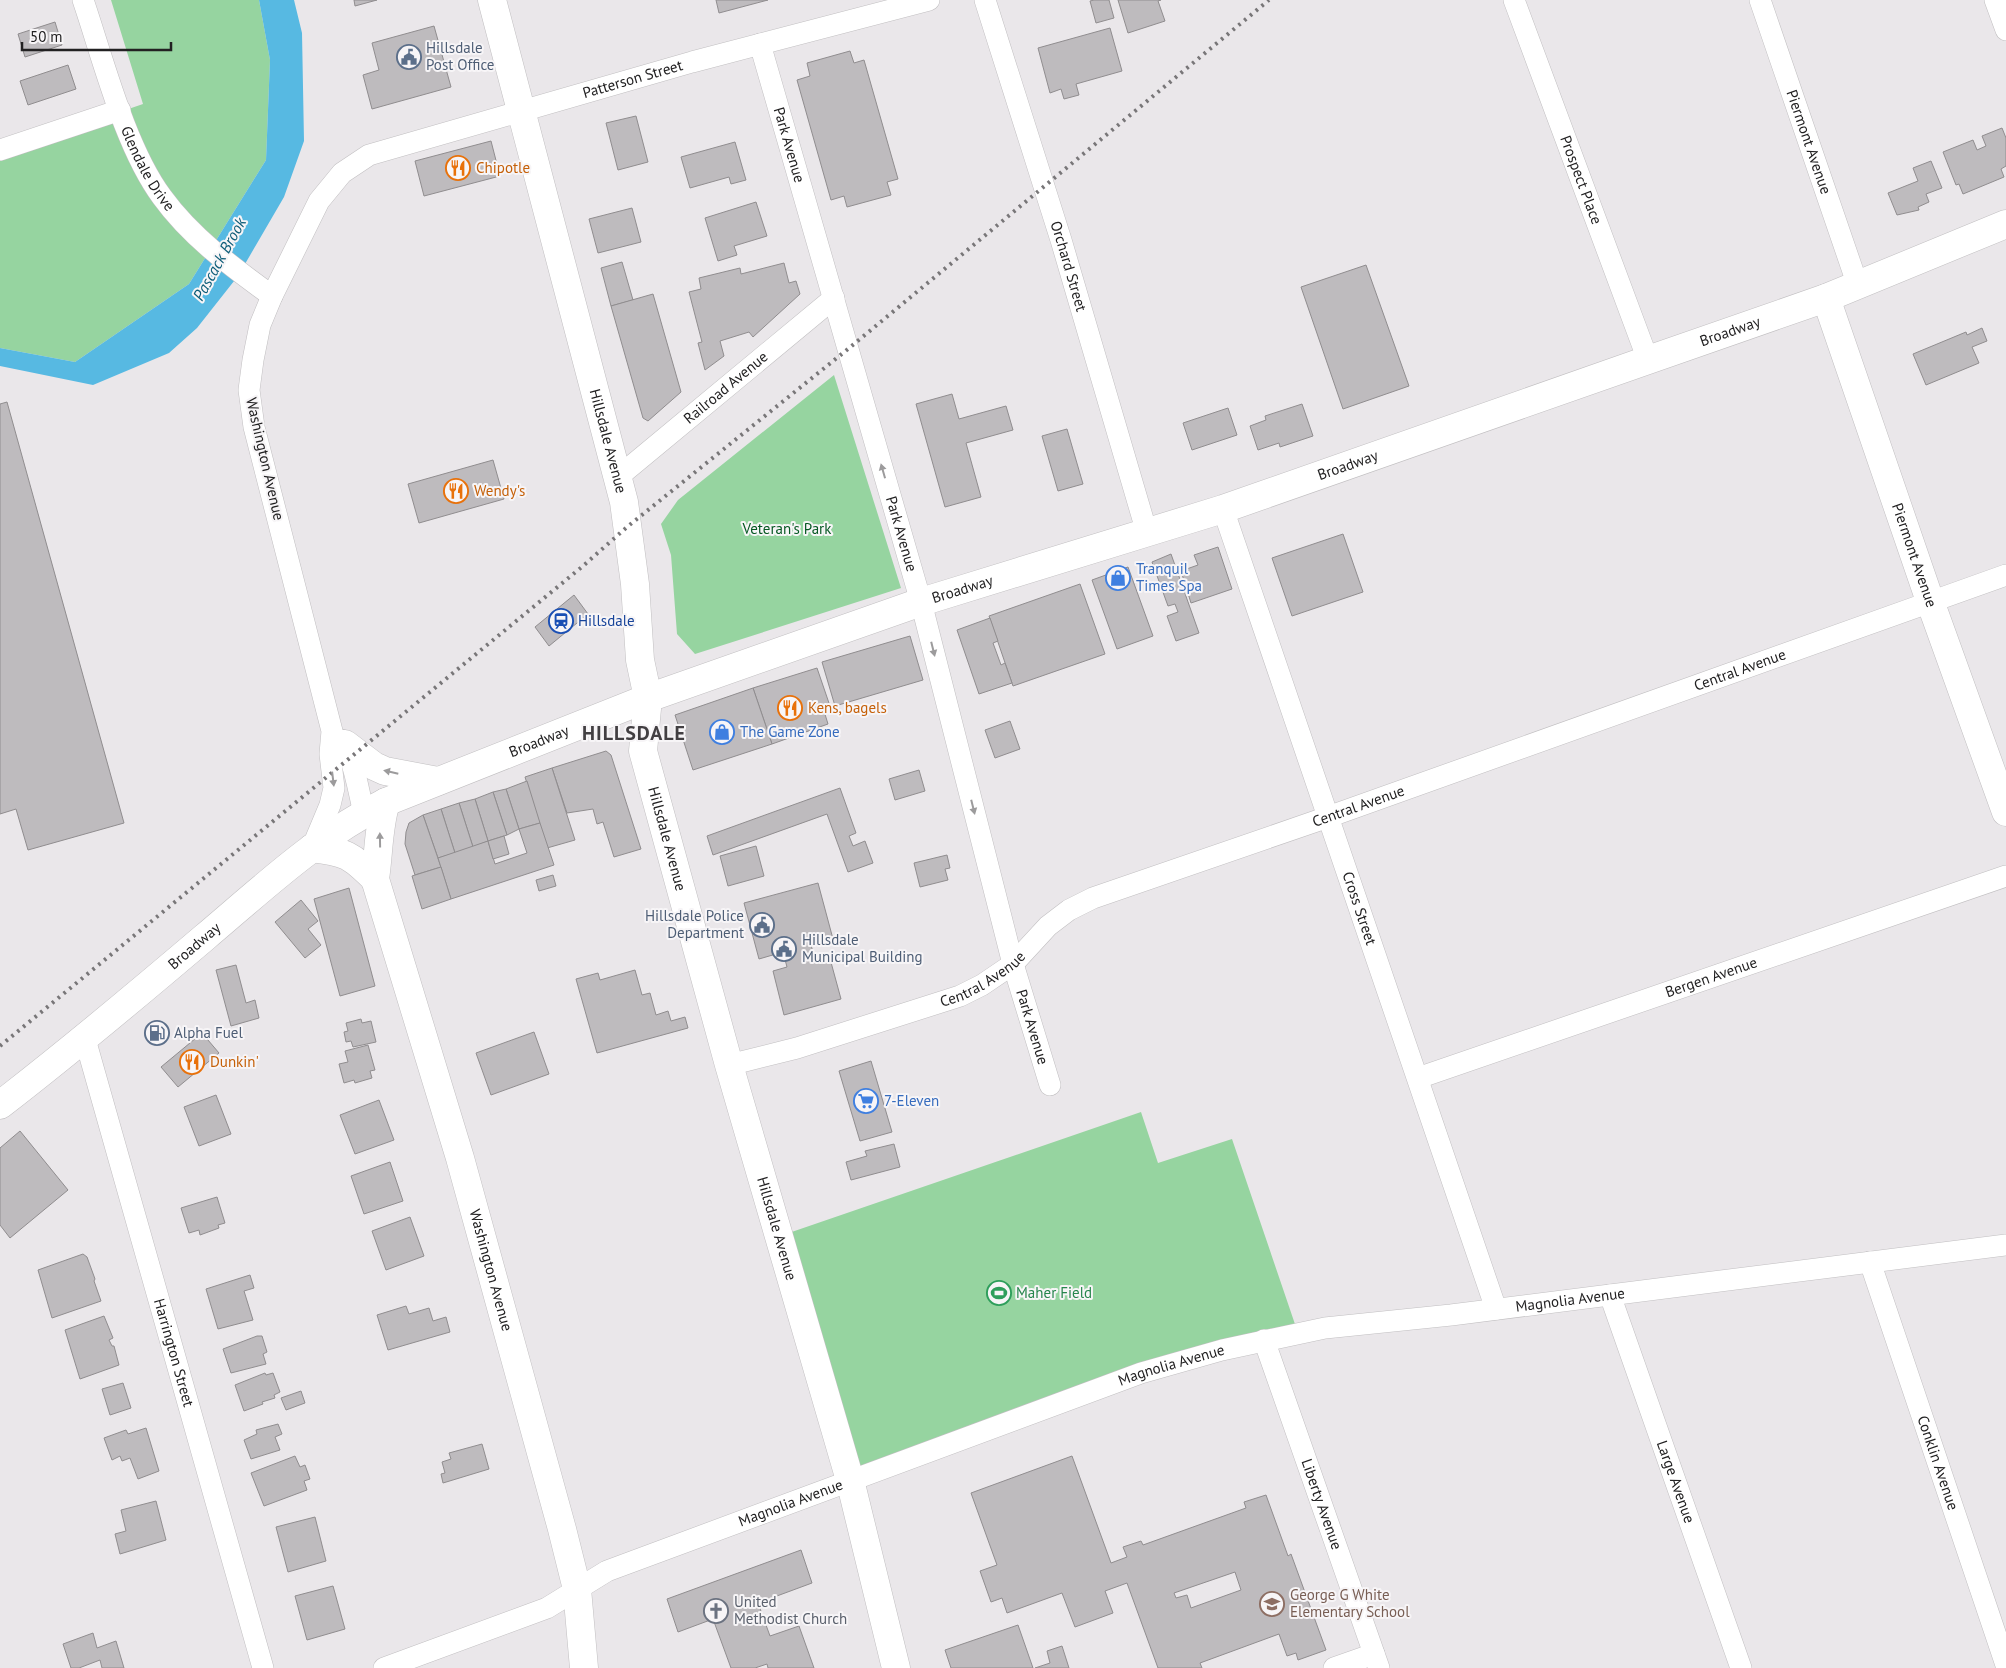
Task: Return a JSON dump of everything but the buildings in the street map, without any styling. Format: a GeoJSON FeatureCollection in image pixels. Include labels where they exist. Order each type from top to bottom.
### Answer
{"type":"FeatureCollection","features":[{"type":"Feature","properties":{"kind":"street","name":"Glendale Drive"},"geometry":{"type":"LineString","coordinates":[[83,0],[120,110],[140,157],[161,196],[203,242],[272,296]]}},
{"type":"Feature","properties":{"kind":"street","name":"Hillsdale Avenue"},"geometry":{"type":"LineString","coordinates":[[492,0],[618,477],[635,584],[640,660],[648,698],[643,751],[729,1065],[850,1480],[896,1668]]}},
{"type":"Feature","properties":{"kind":"street","name":"Patterson Street"},"geometry":{"type":"LineString","coordinates":[[342,173],[369,155],[692,62],[929,0]]}},
{"type":"Feature","properties":{"kind":"street","name":"Orchard Street"},"geometry":{"type":"LineString","coordinates":[[985,0],[1061,240],[1147,533]]}},
{"type":"Feature","properties":{"kind":"street","name":"Prospect Place"},"geometry":{"type":"LineString","coordinates":[[1514,0],[1648,360]]}},
{"type":"Feature","properties":{"kind":"street","name":"Piermont Avenue"},"geometry":{"type":"LineString","coordinates":[[1760,0],[1857,283]]}},
{"type":"Feature","properties":{"kind":"street"},"geometry":{"type":"LineString","coordinates":[[1995,0],[2006,30]]}},
{"type":"Feature","properties":{"kind":"street","name":"Park Avenue"},"geometry":{"type":"LineString","coordinates":[[760,44],[921,602],[1013,964],[1050,1085]]}},
{"type":"Feature","properties":{"kind":"street"},"geometry":{"type":"LineString","coordinates":[[0,150],[120,110]]}},
{"type":"Feature","properties":{"kind":"street","name":"Washington Avenue"},"geometry":{"type":"LineString","coordinates":[[342,173],[319,201],[272,296],[260,325],[249,390],[254,427],[338,737],[375,808],[379,825],[380,848],[375,879],[460,1158],[577,1589],[584,1668]]}},
{"type":"Feature","properties":{"kind":"street","name":"Broadway"},"geometry":{"type":"LineString","coordinates":[[0,1105],[85,1039],[285,867],[375,808],[648,698],[921,602],[1223,509],[1826,298],[1857,283],[2006,224]]}},
{"type":"Feature","properties":{"kind":"street","name":"Railroad Avenue"},"geometry":{"type":"LineString","coordinates":[[618,477],[834,298]]}},
{"type":"Feature","properties":{"kind":"street","name":"Piermont Avenue"},"geometry":{"type":"LineString","coordinates":[[1826,298],[1930,602],[2006,812]]}},
{"type":"Feature","properties":{"kind":"street","name":"Cross Street"},"geometry":{"type":"LineString","coordinates":[[1223,509],[1496,1309]]}},
{"type":"Feature","properties":{"kind":"street","name":"Central Avenue"},"geometry":{"type":"LineString","coordinates":[[729,1065],[792,1049],[960,996],[982,986],[1013,964],[1048,926],[1070,910],[1093,898],[1328,817],[2006,575]]}},
{"type":"Feature","properties":{"kind":"street"},"geometry":{"type":"LineString","coordinates":[[338,737],[374,766],[385,771],[438,781]]}},
{"type":"Feature","properties":{"kind":"street","name":"Washington Avenue"},"geometry":{"type":"LineString","coordinates":[[338,737],[330,754],[334,788],[330,805],[312,848],[335,851],[353,857],[375,879]]}},
{"type":"Feature","properties":{"kind":"street","name":"Bergen Avenue"},"geometry":{"type":"LineString","coordinates":[[1418,1078],[2006,876]]}},
{"type":"Feature","properties":{"kind":"street","name":"Harrington Street"},"geometry":{"type":"LineString","coordinates":[[85,1039],[262,1668]]}},
{"type":"Feature","properties":{"kind":"street","name":"Magnolia Avenue"},"geometry":{"type":"LineString","coordinates":[[384,1668],[547,1608],[607,1571],[1141,1373],[1202,1355],[1264,1340],[1370,1322],[1496,1309],[2006,1245]]}},
{"type":"Feature","properties":{"kind":"street","name":"Conklin Avenue"},"geometry":{"type":"LineString","coordinates":[[1870,1262],[2006,1665]]}},
{"type":"Feature","properties":{"kind":"street","name":"Large Avenue"},"geometry":{"type":"LineString","coordinates":[[1610,1295],[1741,1668]]}},
{"type":"Feature","properties":{"kind":"street","name":"Liberty Avenue"},"geometry":{"type":"LineString","coordinates":[[1264,1340],[1377,1661]]}},
{"type":"Feature","properties":{"kind":"street"},"geometry":{"type":"LineString","coordinates":[[1334,1668],[1377,1661]]}},
{"type":"Feature","properties":{"kind":"green space"},"geometry":{"type":"Polygon","coordinates":[[[111,0],[259,0],[270,60],[266,160],[189,284],[75,362],[0,348],[0,153],[143,104],[111,0]]]}},
{"type":"Feature","properties":{"kind":"green space","name":"Veteran's Park"},"geometry":{"type":"Polygon","coordinates":[[[834,375],[901,588],[695,654],[677,634],[671,555],[661,524],[678,500],[834,375]]]}},
{"type":"Feature","properties":{"kind":"green space","name":"Maher Field"},"geometry":{"type":"Polygon","coordinates":[[[1141,1112],[1158,1163],[1232,1139],[1298,1333],[1264,1340],[850,1480],[780,1236],[1141,1112]]]}},
{"type":"Feature","properties":{"kind":"water","name":"Pascack Brook"},"geometry":{"type":"Polygon","coordinates":[[[259,0],[294,0],[302,33],[304,141],[284,197],[238,276],[197,328],[169,353],[93,385],[0,366],[0,348],[75,362],[189,284],[266,160],[270,60],[259,0]]]}},
{"type":"Feature","properties":{"kind":"railway"},"geometry":{"type":"LineString","coordinates":[[0,1046],[583,566],[627,527],[848,349],[1269,0]]}},
{"type":"Feature","properties":{"kind":"place","name":"Hillsdale Post Office"},"geometry":{"type":"Point","coordinates":[409,57]}},
{"type":"Feature","properties":{"kind":"place","name":"Chipotle"},"geometry":{"type":"Point","coordinates":[458,168]}},
{"type":"Feature","properties":{"kind":"place","name":"Wendy's"},"geometry":{"type":"Point","coordinates":[456,491]}},
{"type":"Feature","properties":{"kind":"place","name":"Tranquil Times Spa"},"geometry":{"type":"Point","coordinates":[1118,578]}},
{"type":"Feature","properties":{"kind":"place","name":"Hillsdale"},"geometry":{"type":"Point","coordinates":[561,621]}},
{"type":"Feature","properties":{"kind":"place","name":"Kens, bagels"},"geometry":{"type":"Point","coordinates":[790,708]}},
{"type":"Feature","properties":{"kind":"place","name":"The Game Zone"},"geometry":{"type":"Point","coordinates":[722,732]}},
{"type":"Feature","properties":{"kind":"place","name":"Hillsdale Police Department"},"geometry":{"type":"Point","coordinates":[762,925]}},
{"type":"Feature","properties":{"kind":"place","name":"Hillsdale Municipal Building"},"geometry":{"type":"Point","coordinates":[784,949]}},
{"type":"Feature","properties":{"kind":"place","name":"Alpha Fuel"},"geometry":{"type":"Point","coordinates":[157,1033]}},
{"type":"Feature","properties":{"kind":"place","name":"Dunkin'"},"geometry":{"type":"Point","coordinates":[192,1062]}},
{"type":"Feature","properties":{"kind":"place","name":"7-Eleven"},"geometry":{"type":"Point","coordinates":[866,1101]}},
{"type":"Feature","properties":{"kind":"place","name":"Maher Field"},"geometry":{"type":"Point","coordinates":[999,1293]}},
{"type":"Feature","properties":{"kind":"place","name":"George G White Elementary School"},"geometry":{"type":"Point","coordinates":[1272,1604]}},
{"type":"Feature","properties":{"kind":"place","name":"United Methodist Church"},"geometry":{"type":"Point","coordinates":[716,1611]}},
{"type":"Feature","properties":{"kind":"district","name":"HILLSDALE"},"geometry":{"type":"Point","coordinates":[634,733]}}]}
